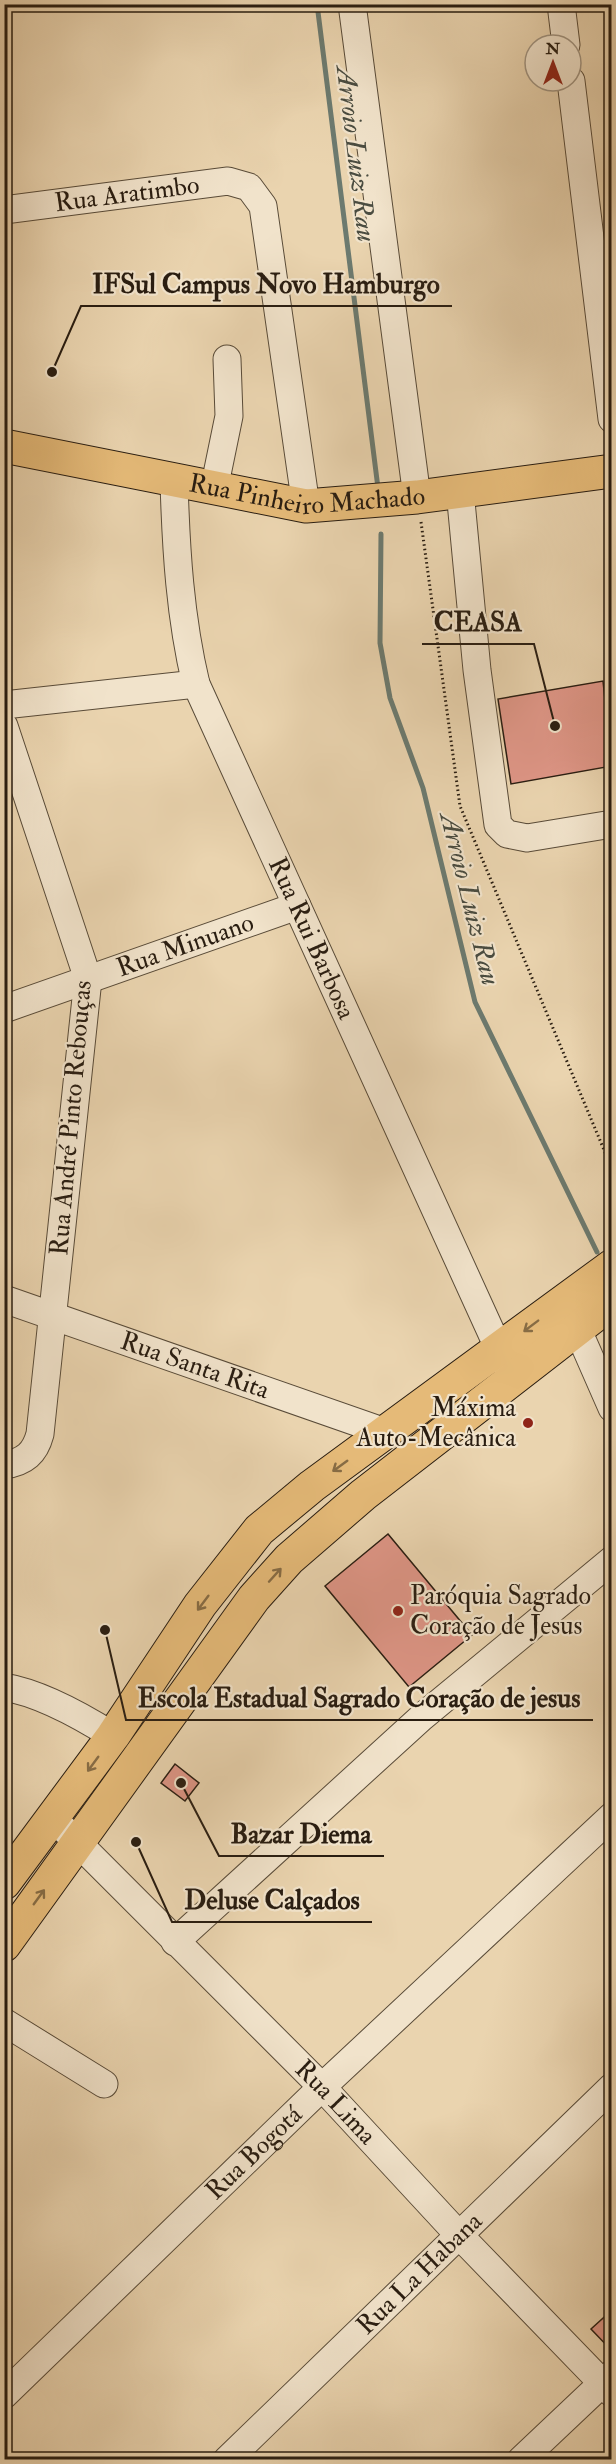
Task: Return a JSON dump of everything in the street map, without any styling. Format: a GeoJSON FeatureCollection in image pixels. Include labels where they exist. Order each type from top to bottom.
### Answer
{"type":"FeatureCollection","features":[{"type":"Feature","properties":{"kind":"main road","name":"Rua Pinheiro Machado"},"geometry":{"type":"LineString","coordinates":[[4,446],[174,482],[306,506],[417,497],[612,471]]}},
{"type":"Feature","properties":{"kind":"main road"},"geometry":{"type":"LineString","coordinates":[[4,1945],[254,1598],[289,1559],[363,1495],[513,1379],[612,1266]]}},
{"type":"Feature","properties":{"kind":"main road"},"geometry":{"type":"LineString","coordinates":[[4,1883],[113,1736],[201,1605],[259,1530],[312,1486],[499,1350],[571,1313],[612,1302]]}},
{"type":"Feature","properties":{"kind":"street"},"geometry":{"type":"LineString","coordinates":[[352,4],[417,497]]}},
{"type":"Feature","properties":{"kind":"street"},"geometry":{"type":"LineString","coordinates":[[561,4],[565,33]]}},
{"type":"Feature","properties":{"kind":"street"},"geometry":{"type":"LineString","coordinates":[[572,93],[612,419]]}},
{"type":"Feature","properties":{"kind":"street","name":"Rua Aratimbo"},"geometry":{"type":"LineString","coordinates":[[4,210],[228,181],[249,187],[263,206],[306,506]]}},
{"type":"Feature","properties":{"kind":"street"},"geometry":{"type":"LineString","coordinates":[[214,489],[229,417],[227,359]]}},
{"type":"Feature","properties":{"kind":"street","name":"Rua Rui Barbosa"},"geometry":{"type":"LineString","coordinates":[[174,482],[180,600],[196,684],[513,1379]]}},
{"type":"Feature","properties":{"kind":"street"},"geometry":{"type":"LineString","coordinates":[[460,491],[477,670],[498,825],[507,834],[527,838],[612,824]]}},
{"type":"Feature","properties":{"kind":"street"},"geometry":{"type":"LineString","coordinates":[[4,705],[196,684]]}},
{"type":"Feature","properties":{"kind":"street","name":"Rua André Pinto Rebouças"},"geometry":{"type":"LineString","coordinates":[[4,726],[88,980],[38,1443],[34,1451],[25,1459],[4,1465]]}},
{"type":"Feature","properties":{"kind":"street","name":"Rua Minuano"},"geometry":{"type":"LineString","coordinates":[[4,1009],[297,906]]}},
{"type":"Feature","properties":{"kind":"street","name":"Rua Santa Rita"},"geometry":{"type":"LineString","coordinates":[[4,1299],[385,1432]]}},
{"type":"Feature","properties":{"kind":"street"},"geometry":{"type":"LineString","coordinates":[[571,1313],[612,1408]]}},
{"type":"Feature","properties":{"kind":"street"},"geometry":{"type":"LineString","coordinates":[[175,1942],[422,1717],[612,1560]]}},
{"type":"Feature","properties":{"kind":"street"},"geometry":{"type":"LineString","coordinates":[[4,1687],[24,1690],[96,1725],[113,1736]]}},
{"type":"Feature","properties":{"kind":"street","name":"Rua Bogotá"},"geometry":{"type":"LineString","coordinates":[[4,2395],[322,2087],[612,1816]]}},
{"type":"Feature","properties":{"kind":"street","name":"Rua Lima"},"geometry":{"type":"LineString","coordinates":[[52,1819],[79,1842],[175,1942],[322,2087],[458,2234],[608,2383]]}},
{"type":"Feature","properties":{"kind":"street"},"geometry":{"type":"LineString","coordinates":[[4,2022],[104,2084]]}},
{"type":"Feature","properties":{"kind":"street","name":"Rua La Habana"},"geometry":{"type":"LineString","coordinates":[[240,2455],[458,2234],[612,2087]]}},
{"type":"Feature","properties":{"kind":"street"},"geometry":{"type":"LineString","coordinates":[[520,2460],[608,2383]]}},
{"type":"Feature","properties":{"kind":"building"},"geometry":{"type":"Polygon","coordinates":[[[603,681],[612,766],[511,784],[498,699],[603,681]]]}},
{"type":"Feature","properties":{"kind":"building","name":"Paróquia Sagrado Coração de Jesus"},"geometry":{"type":"Polygon","coordinates":[[[388,1534],[472,1635],[409,1687],[325,1586],[388,1534]]]}},
{"type":"Feature","properties":{"kind":"building"},"geometry":{"type":"Polygon","coordinates":[[[175,1764],[199,1783],[185,1801],[161,1783],[175,1764]]]}},
{"type":"Feature","properties":{"kind":"building"},"geometry":{"type":"Polygon","coordinates":[[[612,2310],[612,2351],[591,2329],[612,2310]]]}},
{"type":"Feature","properties":{"kind":"waterway","name":"Arroio Luiz Rau"},"geometry":{"type":"LineString","coordinates":[[317,4],[378,488]]}},
{"type":"Feature","properties":{"kind":"waterway","name":"Arroio Luiz Rau"},"geometry":{"type":"LineString","coordinates":[[381,534],[380,643],[390,698],[423,788],[475,1002],[597,1252]]}},
{"type":"Feature","properties":{"kind":"place","name":"IFSul Campus Novo Hamburgo"},"geometry":{"type":"Point","coordinates":[52,372]}},
{"type":"Feature","properties":{"kind":"place","name":"CEASA"},"geometry":{"type":"Point","coordinates":[555,726]}},
{"type":"Feature","properties":{"kind":"place","name":"Máxima Auto-Mecânica"},"geometry":{"type":"Point","coordinates":[528,1423]}},
{"type":"Feature","properties":{"kind":"place","name":"Paróquia Sagrado Coração de Jesus"},"geometry":{"type":"Point","coordinates":[398,1611]}},
{"type":"Feature","properties":{"kind":"place","name":"Escola Estadual Sagrado Coração de jesus"},"geometry":{"type":"Point","coordinates":[105,1630]}},
{"type":"Feature","properties":{"kind":"place","name":"Bazar Diema"},"geometry":{"type":"Point","coordinates":[181,1783]}},
{"type":"Feature","properties":{"kind":"place","name":"Deluse Calçados"},"geometry":{"type":"Point","coordinates":[136,1842]}}]}
